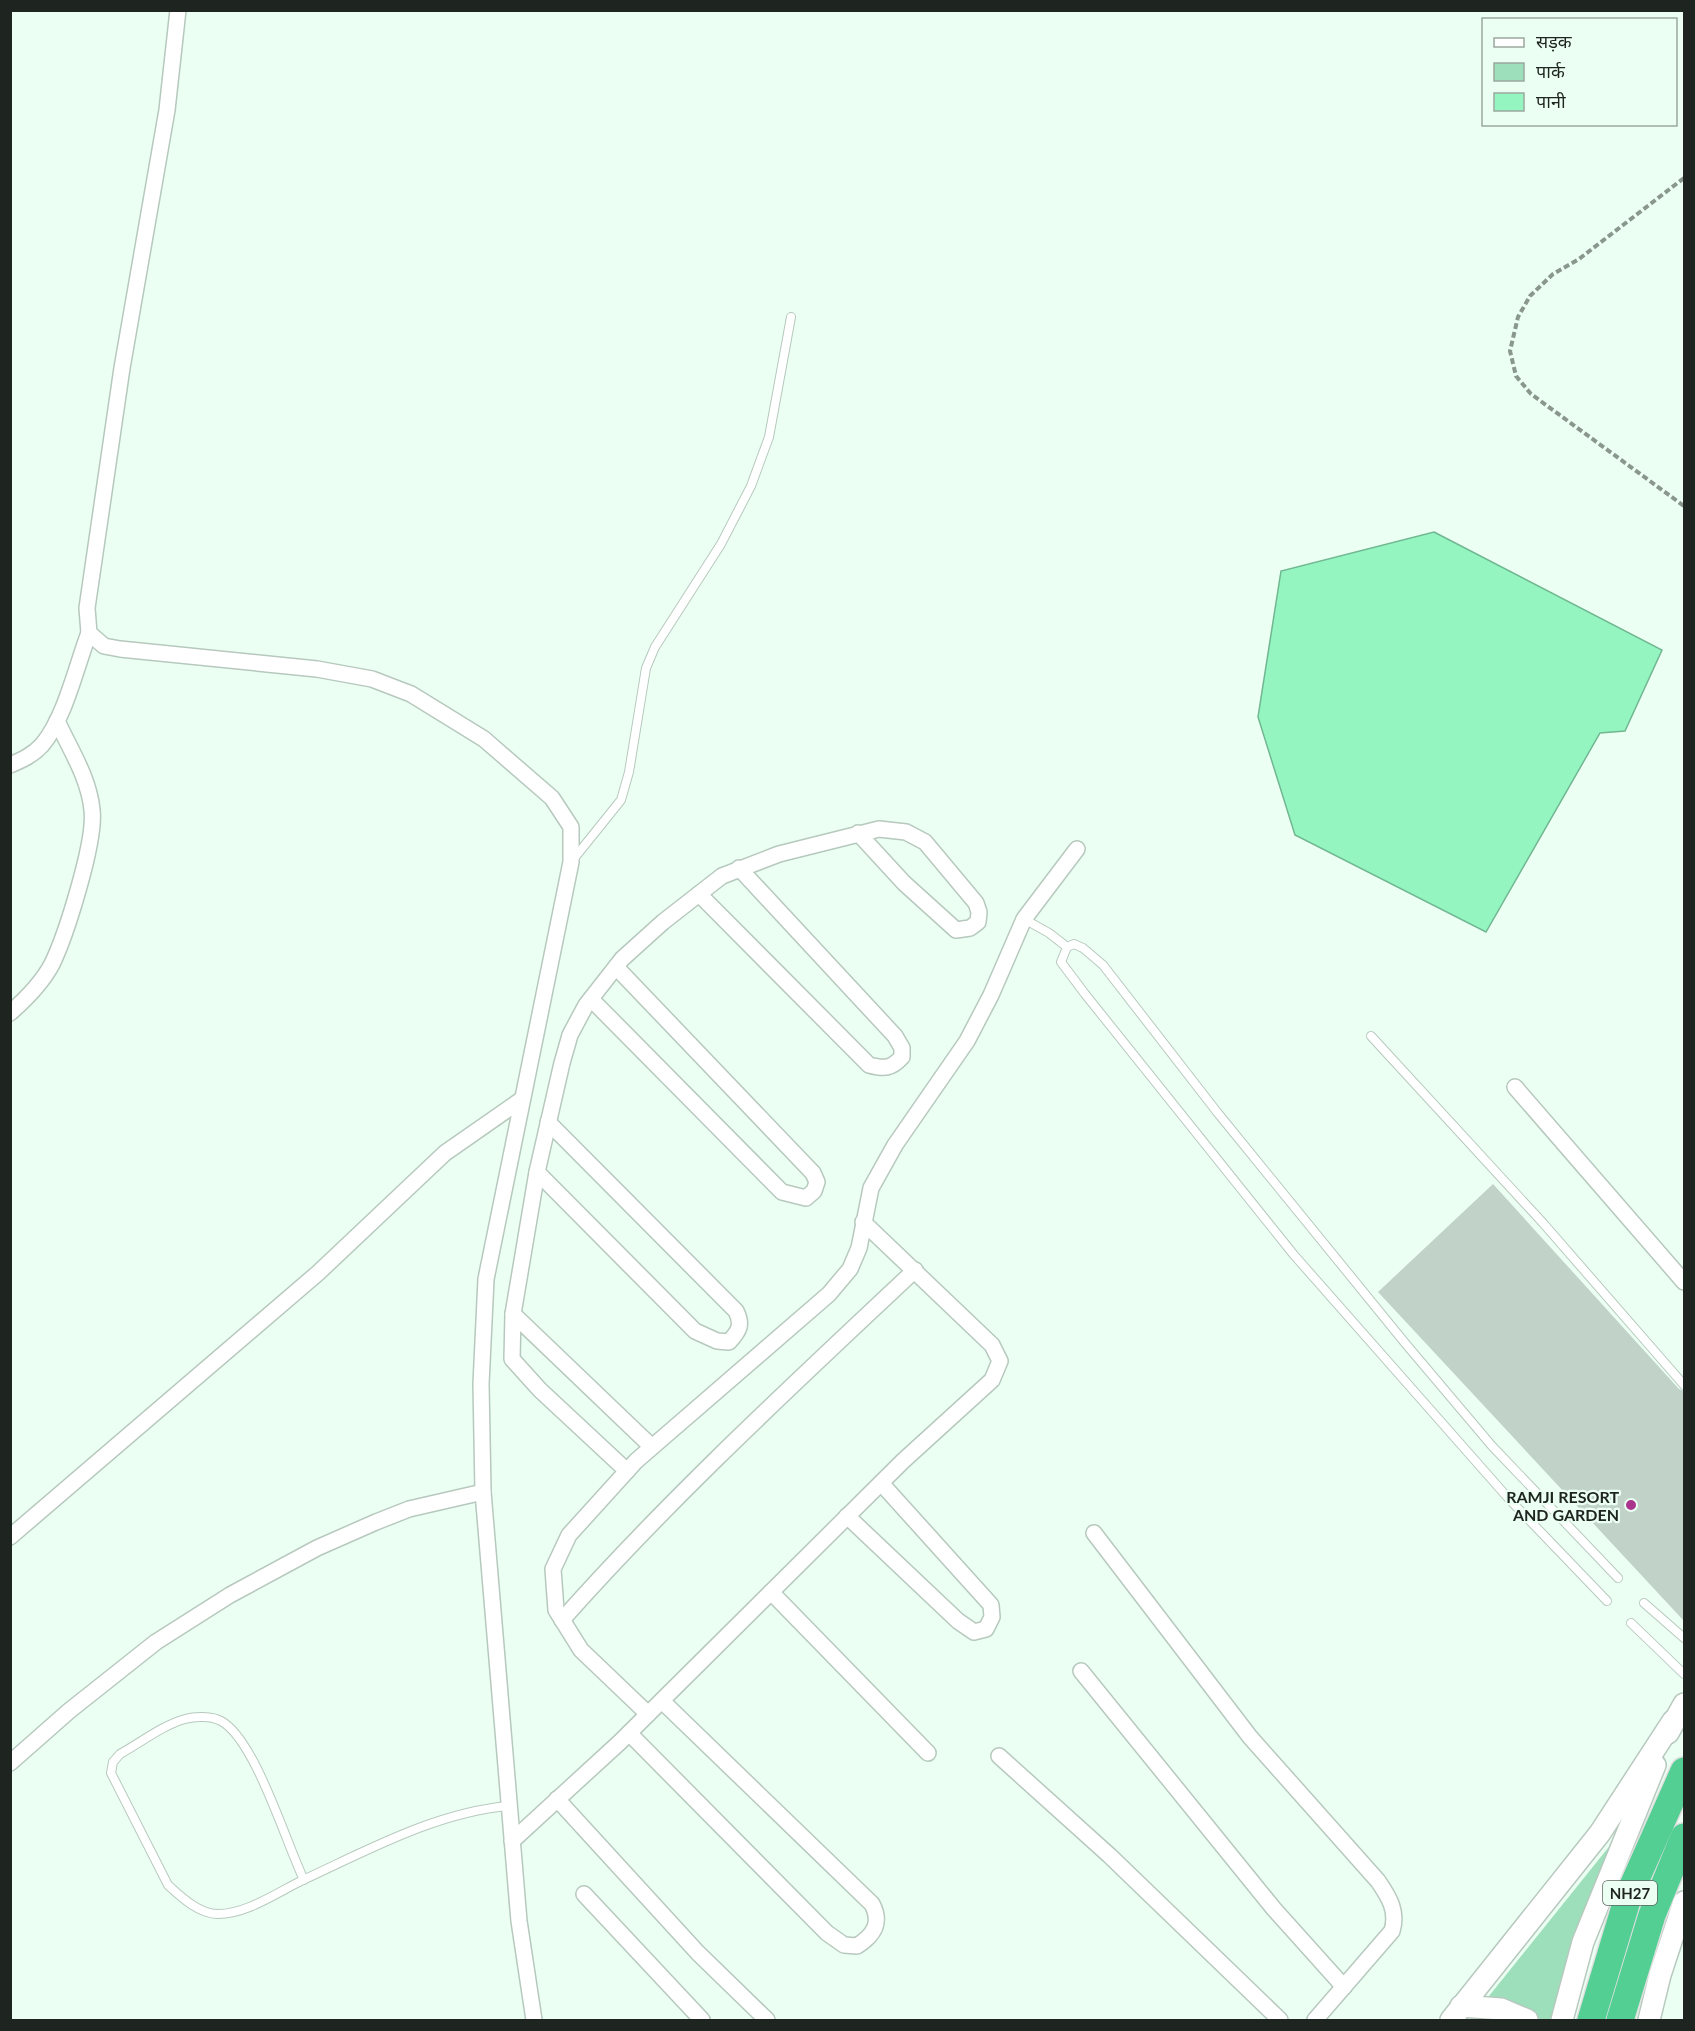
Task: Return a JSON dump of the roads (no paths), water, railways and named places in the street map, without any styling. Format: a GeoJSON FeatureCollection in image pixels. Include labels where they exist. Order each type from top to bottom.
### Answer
{"type":"FeatureCollection","features":[{"type":"Feature","properties":{"kind":"highway","name":"NH27"},"geometry":{"type":"LineString","coordinates":[[1591,2020],[1629,1897],[1684,1771]]}},
{"type":"Feature","properties":{"kind":"highway","name":"NH27"},"geometry":{"type":"LineString","coordinates":[[1620,2020],[1652,1915],[1684,1837]]}},
{"type":"Feature","properties":{"kind":"street"},"geometry":{"type":"LineString","coordinates":[[10,765],[28,758],[41,746],[57,720],[89,633],[87,608],[122,368],[167,110],[178,10]]}},
{"type":"Feature","properties":{"kind":"street"},"geometry":{"type":"LineString","coordinates":[[89,633],[104,646],[317,669],[372,679],[411,694],[484,739],[552,798],[571,827],[571,862],[520,1100],[486,1279],[481,1384],[483,1492],[509,1806],[519,1921],[534,2020]]}},
{"type":"Feature","properties":{"kind":"street"},"geometry":{"type":"LineString","coordinates":[[10,1013],[39,984],[51,965],[86,860],[93,828],[88,786],[57,720]]}},
{"type":"Feature","properties":{"kind":"street"},"geometry":{"type":"LineString","coordinates":[[627,1471],[547,1398],[512,1359],[513,1314],[537,1172],[570,1035],[591,999],[616,967],[663,922],[722,876],[779,854],[858,833],[879,829],[906,832],[925,842],[976,903],[979,912],[978,922],[956,930],[904,883],[858,833]]}},
{"type":"Feature","properties":{"kind":"street"},"geometry":{"type":"LineString","coordinates":[[648,1714],[581,1650],[556,1610],[553,1569],[569,1535],[652,1447],[829,1294],[850,1269],[859,1248],[871,1188],[895,1145],[967,1041],[991,994],[1024,919],[1077,849]]}},
{"type":"Feature","properties":{"kind":"street"},"geometry":{"type":"LineString","coordinates":[[699,894],[869,1065],[884,1069],[894,1065],[902,1057],[902,1048],[895,1036],[739,868]]}},
{"type":"Feature","properties":{"kind":"street"},"geometry":{"type":"LineString","coordinates":[[591,999],[782,1192],[806,1198],[814,1191],[817,1182],[813,1173],[616,967]]}},
{"type":"Feature","properties":{"kind":"street"},"geometry":{"type":"LineString","coordinates":[[1515,1087],[1684,1282]]}},
{"type":"Feature","properties":{"kind":"street"},"geometry":{"type":"LineString","coordinates":[[10,1537],[318,1273],[445,1153],[520,1100]]}},
{"type":"Feature","properties":{"kind":"street"},"geometry":{"type":"LineString","coordinates":[[537,1172],[695,1331],[717,1341],[729,1342],[739,1331],[741,1320],[736,1311],[548,1122]]}},
{"type":"Feature","properties":{"kind":"street"},"geometry":{"type":"LineString","coordinates":[[512,1841],[662,1701],[880,1483],[992,1380],[1000,1361],[992,1344],[864,1222]]}},
{"type":"Feature","properties":{"kind":"street"},"geometry":{"type":"LineString","coordinates":[[562,1620],[618,1556],[736,1439],[915,1270]]}},
{"type":"Feature","properties":{"kind":"street"},"geometry":{"type":"LineString","coordinates":[[513,1314],[652,1447]]}},
{"type":"Feature","properties":{"kind":"street"},"geometry":{"type":"LineString","coordinates":[[847,1516],[958,1621],[974,1632],[986,1629],[992,1617],[991,1605],[880,1483]]}},
{"type":"Feature","properties":{"kind":"street"},"geometry":{"type":"LineString","coordinates":[[10,1763],[69,1711],[156,1642],[230,1595],[317,1548],[376,1522],[409,1509],[483,1492]]}},
{"type":"Feature","properties":{"kind":"street"},"geometry":{"type":"LineString","coordinates":[[1094,1533],[1250,1737],[1386,1893],[1395,1920],[1392,1930],[1316,2020]]}},
{"type":"Feature","properties":{"kind":"street"},"geometry":{"type":"LineString","coordinates":[[771,1592],[928,1754]]}},
{"type":"Feature","properties":{"kind":"street"},"geometry":{"type":"LineString","coordinates":[[1081,1671],[1274,1909],[1344,1987]]}},
{"type":"Feature","properties":{"kind":"street"},"geometry":{"type":"LineString","coordinates":[[629,1733],[827,1933],[844,1945],[857,1946],[869,1938],[877,1926],[878,1916],[872,1904],[662,1701]]}},
{"type":"Feature","properties":{"kind":"street"},"geometry":{"type":"LineString","coordinates":[[1456,2013],[1600,1833],[1679,1712]]}},
{"type":"Feature","properties":{"kind":"street"},"geometry":{"type":"LineString","coordinates":[[1562,2020],[1583,1942],[1679,1712]]}},
{"type":"Feature","properties":{"kind":"street"},"geometry":{"type":"LineString","coordinates":[[999,1756],[1110,1856],[1280,2020]]}},
{"type":"Feature","properties":{"kind":"street"},"geometry":{"type":"LineString","coordinates":[[557,1799],[698,1953],[767,2020]]}},
{"type":"Feature","properties":{"kind":"street"},"geometry":{"type":"LineString","coordinates":[[584,1894],[702,2020]]}},
{"type":"Feature","properties":{"kind":"street"},"geometry":{"type":"LineString","coordinates":[[1649,2020],[1659,1975],[1684,1902]]}},
{"type":"Feature","properties":{"kind":"street"},"geometry":{"type":"LineString","coordinates":[[1456,2013],[1501,2009],[1527,2020]]}},
{"type":"Feature","properties":{"kind":"lane"},"geometry":{"type":"LineString","coordinates":[[571,862],[621,800],[629,772],[646,668],[655,646],[721,544],[751,486],[769,437],[791,317]]}},
{"type":"Feature","properties":{"kind":"lane"},"geometry":{"type":"LineString","coordinates":[[1024,919],[1066,947]]}},
{"type":"Feature","properties":{"kind":"lane"},"geometry":{"type":"LineString","coordinates":[[1066,947],[1074,944],[1083,948],[1103,965],[1217,1112],[1405,1343],[1492,1446],[1618,1578]]}},
{"type":"Feature","properties":{"kind":"lane"},"geometry":{"type":"LineString","coordinates":[[1066,947],[1061,962],[1294,1255],[1509,1499],[1606,1601]]}},
{"type":"Feature","properties":{"kind":"lane"},"geometry":{"type":"LineString","coordinates":[[1371,1036],[1543,1223],[1684,1384]]}},
{"type":"Feature","properties":{"kind":"lane"},"geometry":{"type":"LineString","coordinates":[[1644,1603],[1684,1638]]}},
{"type":"Feature","properties":{"kind":"lane"},"geometry":{"type":"LineString","coordinates":[[1631,1623],[1684,1674]]}},
{"type":"Feature","properties":{"kind":"lane"},"geometry":{"type":"LineString","coordinates":[[304,1880],[254,1763],[243,1743],[220,1720],[198,1717],[184,1719],[120,1754],[112,1762],[111,1773],[134,1823],[168,1885],[183,1899],[203,1911],[217,1914],[232,1912],[304,1880],[400,1836],[480,1808],[509,1806]]}},
{"type":"Feature","properties":{"kind":"water"},"geometry":{"type":"Polygon","coordinates":[[[1434,532],[1662,650],[1625,731],[1600,733],[1486,932],[1295,835],[1258,717],[1281,571],[1434,532]]]}},
{"type":"Feature","properties":{"kind":"place","name":"RAMJI RESORT AND GARDEN"},"geometry":{"type":"Point","coordinates":[1631,1505]}}]}
